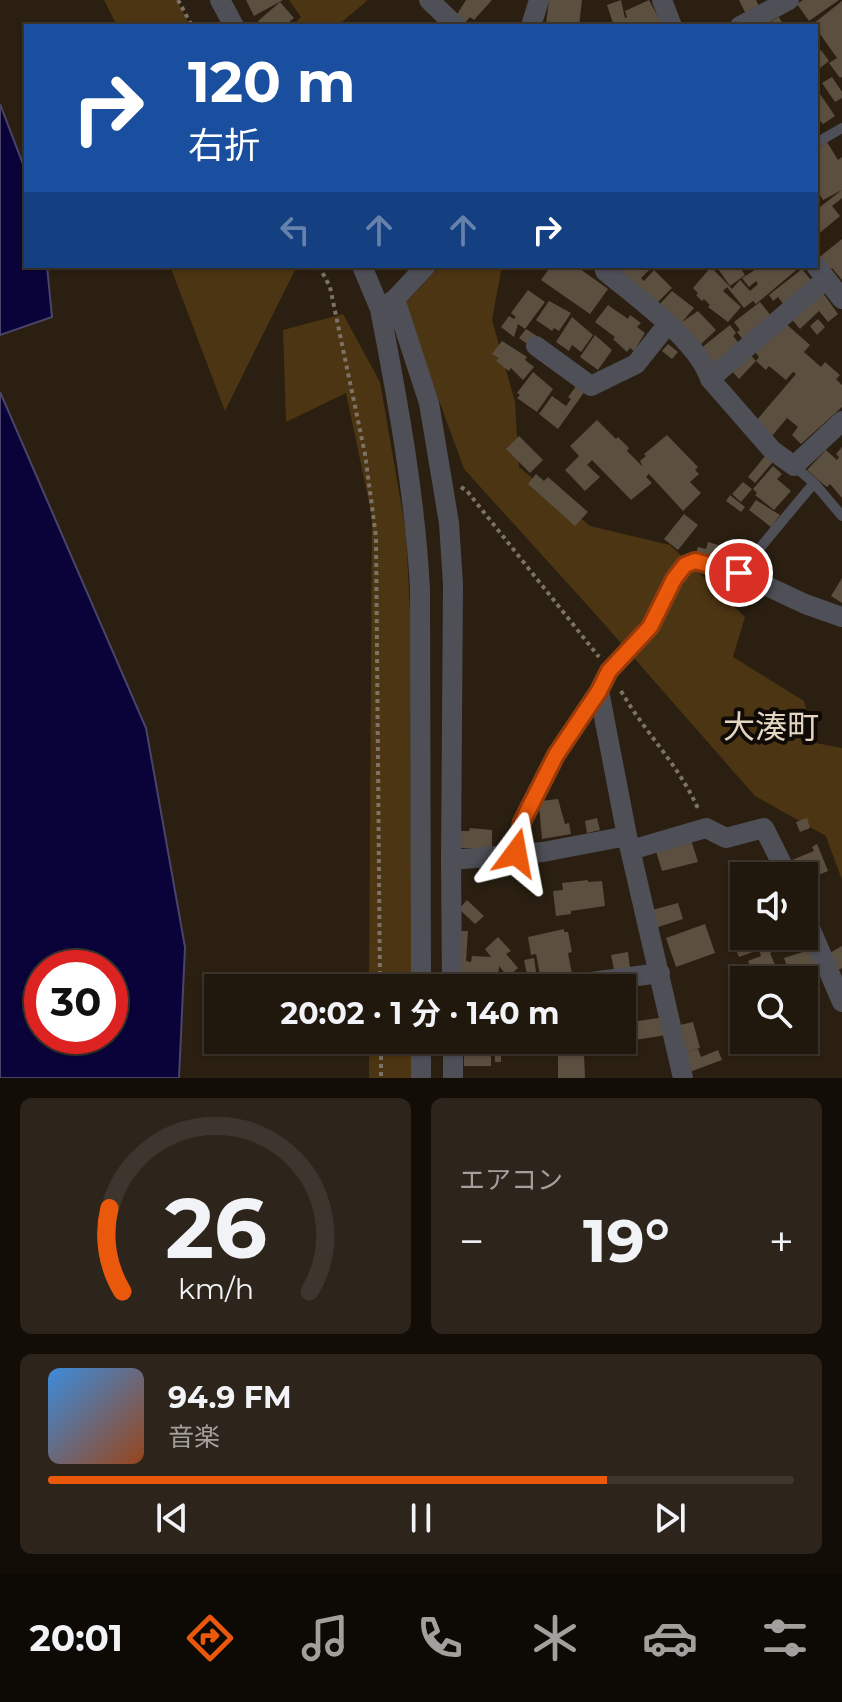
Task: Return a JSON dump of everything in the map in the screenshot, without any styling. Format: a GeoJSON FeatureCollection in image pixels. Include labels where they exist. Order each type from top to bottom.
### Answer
{"type":"FeatureCollection","features":[{"type":"Feature","properties":{"kind":"street"},"geometry":{"type":"LineString","coordinates":[[220,0],[233,24]]}},
{"type":"Feature","properties":{"kind":"street"},"geometry":{"type":"LineString","coordinates":[[429,0],[454,24]]}},
{"type":"Feature","properties":{"kind":"street"},"geometry":{"type":"LineString","coordinates":[[532,24],[539,0]]}},
{"type":"Feature","properties":{"kind":"street"},"geometry":{"type":"LineString","coordinates":[[662,0],[671,24]]}},
{"type":"Feature","properties":{"kind":"street"},"geometry":{"type":"LineString","coordinates":[[744,24],[789,0]]}},
{"type":"Feature","properties":{"kind":"street"},"geometry":{"type":"LineString","coordinates":[[363,268],[388,304],[429,403],[449,523],[453,584],[452,974]]}},
{"type":"Feature","properties":{"kind":"street"},"geometry":{"type":"LineString","coordinates":[[388,304],[424,268]]}},
{"type":"Feature","properties":{"kind":"street"},"geometry":{"type":"LineString","coordinates":[[607,268],[605,271],[698,355],[710,379],[772,450],[794,466],[842,421]]}},
{"type":"Feature","properties":{"kind":"street"},"geometry":{"type":"LineString","coordinates":[[710,379],[833,285]]}},
{"type":"Feature","properties":{"kind":"street"},"geometry":{"type":"LineString","coordinates":[[388,304],[417,529],[420,589],[421,974]]}},
{"type":"Feature","properties":{"kind":"street"},"geometry":{"type":"LineString","coordinates":[[536,346],[591,386],[636,364],[667,325]]}},
{"type":"Feature","properties":{"kind":"street"},"geometry":{"type":"LineString","coordinates":[[516,853],[522,822],[534,793],[556,755],[609,671],[650,627],[674,579],[685,565],[695,561],[739,573],[842,617]]}},
{"type":"Feature","properties":{"kind":"street"},"geometry":{"type":"LineString","coordinates":[[599,691],[629,843],[683,1078]]}},
{"type":"Feature","properties":{"kind":"street"},"geometry":{"type":"LineString","coordinates":[[451,860],[629,843],[706,828],[726,838],[764,828],[781,862]]}},
{"type":"Feature","properties":{"kind":"street"},"geometry":{"type":"LineString","coordinates":[[818,946],[842,1002]]}},
{"type":"Feature","properties":{"kind":"street"},"geometry":{"type":"LineString","coordinates":[[636,976],[660,973]]}},
{"type":"Feature","properties":{"kind":"street"},"geometry":{"type":"LineString","coordinates":[[421,1054],[421,1078]]}},
{"type":"Feature","properties":{"kind":"street"},"geometry":{"type":"LineString","coordinates":[[453,1054],[453,1078]]}},
{"type":"Feature","properties":{"kind":"lane"},"geometry":{"type":"LineString","coordinates":[[818,142],[842,128]]}},
{"type":"Feature","properties":{"kind":"lane"},"geometry":{"type":"LineString","coordinates":[[794,466],[814,483],[842,516]]}},
{"type":"Feature","properties":{"kind":"lane"},"geometry":{"type":"LineString","coordinates":[[739,573],[814,483]]}},
{"type":"Feature","properties":{"kind":"path"},"geometry":{"type":"LineString","coordinates":[[178,0],[191,24]]}},
{"type":"Feature","properties":{"kind":"path"},"geometry":{"type":"LineString","coordinates":[[320,268],[334,302],[365,454],[376,537],[380,974]]}},
{"type":"Feature","properties":{"kind":"path"},"geometry":{"type":"LineString","coordinates":[[442,476],[467,491],[580,631],[692,795],[706,828]]}},
{"type":"Feature","properties":{"kind":"path"},"geometry":{"type":"LineString","coordinates":[[381,1054],[381,1078]]}},
{"type":"Feature","properties":{"kind":"shaded area"},"geometry":{"type":"Polygon","coordinates":[[[104,0],[177,0],[189,24],[116,24],[104,0]]]}},
{"type":"Feature","properties":{"kind":"shaded area"},"geometry":{"type":"Polygon","coordinates":[[[289,0],[368,0],[339,24],[294,24],[301,17],[289,0]]]}},
{"type":"Feature","properties":{"kind":"shaded area"},"geometry":{"type":"Polygon","coordinates":[[[0,104],[24,167],[24,268],[47,268],[52,317],[0,335],[0,104]]]}},
{"type":"Feature","properties":{"kind":"shaded area"},"geometry":{"type":"Polygon","coordinates":[[[171,268],[296,268],[225,411],[171,268]]]}},
{"type":"Feature","properties":{"kind":"shaded area"},"geometry":{"type":"Polygon","coordinates":[[[438,268],[502,268],[492,320],[515,402],[519,467],[590,526],[670,545],[745,617],[733,657],[804,701],[816,743],[842,748],[842,880],[826,836],[755,796],[464,469],[404,304],[438,268]]]}},
{"type":"Feature","properties":{"kind":"shaded area"},"geometry":{"type":"Polygon","coordinates":[[[343,314],[380,382],[406,532],[413,669],[414,974],[369,974],[372,516],[346,393],[286,422],[283,330],[343,314]]]}},
{"type":"Feature","properties":{"kind":"shaded area"},"geometry":{"type":"Polygon","coordinates":[[[0,392],[146,728],[185,947],[179,1078],[0,1078],[0,392]]]}},
{"type":"Feature","properties":{"kind":"shaded area"},"geometry":{"type":"Polygon","coordinates":[[[369,1054],[414,1054],[414,1078],[369,1078],[369,1054]]]}},
{"type":"Feature","properties":{"kind":"building"},"geometry":{"type":"Polygon","coordinates":[[[246,0],[283,0],[254,16],[246,0]]]}},
{"type":"Feature","properties":{"kind":"building"},"geometry":{"type":"Polygon","coordinates":[[[466,0],[492,0],[474,20],[470,17],[464,24],[456,16],[466,0]]]}},
{"type":"Feature","properties":{"kind":"building"},"geometry":{"type":"Polygon","coordinates":[[[549,0],[582,0],[579,24],[546,24],[549,0]]]}},
{"type":"Feature","properties":{"kind":"building"},"geometry":{"type":"Polygon","coordinates":[[[621,0],[625,18],[625,11],[649,0],[662,24],[613,24],[607,5],[621,0]]]}},
{"type":"Feature","properties":{"kind":"building"},"geometry":{"type":"Polygon","coordinates":[[[739,0],[756,0],[759,6],[746,14],[739,0]]]}},
{"type":"Feature","properties":{"kind":"building"},"geometry":{"type":"Polygon","coordinates":[[[803,0],[839,0],[809,21],[797,4],[803,0]]]}},
{"type":"Feature","properties":{"kind":"building"},"geometry":{"type":"Polygon","coordinates":[[[842,1],[842,77],[829,63],[837,58],[818,31],[818,24],[813,24],[842,1]]]}},
{"type":"Feature","properties":{"kind":"building"},"geometry":{"type":"Polygon","coordinates":[[[280,2],[294,18],[286,24],[260,24],[258,21],[280,2]]]}},
{"type":"Feature","properties":{"kind":"building"},"geometry":{"type":"Polygon","coordinates":[[[779,17],[783,24],[766,24],[779,17]]]}},
{"type":"Feature","properties":{"kind":"building"},"geometry":{"type":"Polygon","coordinates":[[[821,50],[829,61],[818,69],[818,52],[821,50]]]}},
{"type":"Feature","properties":{"kind":"building"},"geometry":{"type":"Polygon","coordinates":[[[832,77],[842,92],[842,98],[835,102],[822,83],[832,77]]]}},
{"type":"Feature","properties":{"kind":"building"},"geometry":{"type":"Polygon","coordinates":[[[818,91],[835,116],[823,124],[820,121],[818,91]]]}},
{"type":"Feature","properties":{"kind":"building"},"geometry":{"type":"Polygon","coordinates":[[[827,142],[838,160],[842,157],[842,190],[823,200],[818,191],[818,148],[827,142]]]}},
{"type":"Feature","properties":{"kind":"building"},"geometry":{"type":"Polygon","coordinates":[[[842,190],[842,198],[832,206],[840,216],[818,234],[818,208],[842,190]]]}},
{"type":"Feature","properties":{"kind":"building"},"geometry":{"type":"Polygon","coordinates":[[[842,239],[842,280],[832,268],[828,272],[818,258],[842,239]]]}},
{"type":"Feature","properties":{"kind":"building"},"geometry":{"type":"Polygon","coordinates":[[[550,268],[579,268],[608,289],[590,314],[541,280],[550,268]]]}},
{"type":"Feature","properties":{"kind":"building"},"geometry":{"type":"Polygon","coordinates":[[[651,268],[641,278],[644,281],[654,270],[672,288],[656,304],[618,269],[651,268]]]}},
{"type":"Feature","properties":{"kind":"building"},"geometry":{"type":"Polygon","coordinates":[[[710,268],[732,289],[740,280],[750,291],[758,284],[756,281],[749,287],[742,278],[758,268],[799,268],[756,304],[753,301],[744,308],[727,287],[723,291],[741,307],[728,322],[708,307],[710,305],[696,295],[698,293],[693,288],[710,268]]]}},
{"type":"Feature","properties":{"kind":"building"},"geometry":{"type":"Polygon","coordinates":[[[717,268],[740,268],[745,275],[730,286],[717,268]]]}},
{"type":"Feature","properties":{"kind":"building"},"geometry":{"type":"Polygon","coordinates":[[[802,269],[811,280],[785,306],[778,297],[773,301],[769,295],[802,269]]]}},
{"type":"Feature","properties":{"kind":"building"},"geometry":{"type":"Polygon","coordinates":[[[528,290],[545,302],[525,329],[518,324],[514,337],[501,327],[509,316],[516,317],[511,313],[528,290]]]}},
{"type":"Feature","properties":{"kind":"building"},"geometry":{"type":"Polygon","coordinates":[[[672,291],[694,308],[682,322],[698,311],[716,330],[698,347],[658,306],[672,291]]]}},
{"type":"Feature","properties":{"kind":"building"},"geometry":{"type":"Polygon","coordinates":[[[823,293],[838,314],[828,322],[819,311],[800,329],[789,316],[823,293]]]}},
{"type":"Feature","properties":{"kind":"building"},"geometry":{"type":"Polygon","coordinates":[[[549,301],[571,313],[559,331],[554,328],[552,331],[536,320],[549,301]]]}},
{"type":"Feature","properties":{"kind":"building"},"geometry":{"type":"Polygon","coordinates":[[[760,302],[772,317],[745,342],[734,322],[760,302]]]}},
{"type":"Feature","properties":{"kind":"building"},"geometry":{"type":"Polygon","coordinates":[[[608,305],[628,319],[630,315],[641,323],[637,327],[645,333],[634,351],[630,348],[627,352],[613,339],[615,337],[595,322],[608,305]]]}},
{"type":"Feature","properties":{"kind":"building"},"geometry":{"type":"Polygon","coordinates":[[[572,317],[593,335],[581,352],[572,345],[569,351],[556,342],[572,317]]]}},
{"type":"Feature","properties":{"kind":"building"},"geometry":{"type":"Polygon","coordinates":[[[818,319],[825,327],[817,335],[810,326],[818,319]]]}},
{"type":"Feature","properties":{"kind":"building"},"geometry":{"type":"Polygon","coordinates":[[[784,322],[810,345],[804,352],[821,367],[825,362],[840,375],[836,379],[842,385],[842,407],[801,444],[792,435],[798,427],[787,418],[772,436],[755,422],[796,374],[793,372],[786,380],[769,366],[766,370],[756,361],[759,357],[752,348],[784,322]]]}},
{"type":"Feature","properties":{"kind":"building"},"geometry":{"type":"Polygon","coordinates":[[[730,325],[736,333],[733,336],[741,346],[714,367],[700,349],[730,325]]]}},
{"type":"Feature","properties":{"kind":"building"},"geometry":{"type":"Polygon","coordinates":[[[526,329],[537,336],[530,346],[519,338],[526,329]]]}},
{"type":"Feature","properties":{"kind":"building"},"geometry":{"type":"Polygon","coordinates":[[[595,335],[612,350],[598,370],[580,357],[595,335]]]}},
{"type":"Feature","properties":{"kind":"building"},"geometry":{"type":"Polygon","coordinates":[[[502,341],[527,357],[525,360],[534,367],[523,380],[511,368],[509,371],[496,361],[499,358],[492,354],[502,341]]]}},
{"type":"Feature","properties":{"kind":"building"},"geometry":{"type":"Polygon","coordinates":[[[668,344],[678,352],[672,359],[662,351],[668,344]]]}},
{"type":"Feature","properties":{"kind":"building"},"geometry":{"type":"Polygon","coordinates":[[[748,352],[756,361],[739,379],[730,369],[748,352]]]}},
{"type":"Feature","properties":{"kind":"building"},"geometry":{"type":"Polygon","coordinates":[[[533,372],[553,389],[537,412],[517,398],[520,395],[517,393],[533,372]]]}},
{"type":"Feature","properties":{"kind":"building"},"geometry":{"type":"Polygon","coordinates":[[[577,385],[585,391],[558,429],[539,414],[552,396],[566,406],[571,399],[568,397],[577,385]]]}},
{"type":"Feature","properties":{"kind":"building"},"geometry":{"type":"Polygon","coordinates":[[[597,420],[629,448],[627,451],[643,467],[640,461],[646,456],[644,454],[667,435],[698,467],[695,470],[699,474],[690,482],[701,493],[683,511],[649,474],[646,477],[652,483],[631,500],[592,460],[587,465],[600,477],[585,491],[565,470],[579,456],[570,446],[597,420]]]}},
{"type":"Feature","properties":{"kind":"building"},"geometry":{"type":"Polygon","coordinates":[[[519,436],[543,460],[530,473],[506,449],[519,436]]]}},
{"type":"Feature","properties":{"kind":"building"},"geometry":{"type":"Polygon","coordinates":[[[842,447],[842,498],[830,484],[827,487],[807,470],[826,450],[837,460],[839,457],[836,454],[842,447]]]}},
{"type":"Feature","properties":{"kind":"building"},"geometry":{"type":"Polygon","coordinates":[[[765,456],[773,462],[755,483],[748,477],[765,456]]]}},
{"type":"Feature","properties":{"kind":"building"},"geometry":{"type":"Polygon","coordinates":[[[773,466],[782,474],[777,479],[791,491],[774,510],[755,495],[757,493],[753,489],[773,466]]]}},
{"type":"Feature","properties":{"kind":"building"},"geometry":{"type":"Polygon","coordinates":[[[536,474],[544,481],[548,477],[588,512],[575,526],[528,484],[536,474]]]}},
{"type":"Feature","properties":{"kind":"building"},"geometry":{"type":"Polygon","coordinates":[[[743,482],[752,489],[741,502],[732,494],[743,482]]]}},
{"type":"Feature","properties":{"kind":"building"},"geometry":{"type":"Polygon","coordinates":[[[730,495],[745,507],[741,512],[726,501],[730,495]]]}},
{"type":"Feature","properties":{"kind":"building"},"geometry":{"type":"Polygon","coordinates":[[[756,500],[780,515],[771,527],[749,510],[756,500]]]}},
{"type":"Feature","properties":{"kind":"building"},"geometry":{"type":"Polygon","coordinates":[[[684,514],[698,525],[678,550],[664,539],[684,514]]]}},
{"type":"Feature","properties":{"kind":"building"},"geometry":{"type":"Polygon","coordinates":[[[708,542],[725,547],[724,551],[741,557],[737,570],[696,553],[698,547],[706,549],[708,542]]]}},
{"type":"Feature","properties":{"kind":"building"},"geometry":{"type":"Polygon","coordinates":[[[842,578],[842,603],[831,596],[842,578]]]}},
{"type":"Feature","properties":{"kind":"building"},"geometry":{"type":"Polygon","coordinates":[[[558,799],[571,834],[542,839],[541,801],[558,799]]]}},
{"type":"Feature","properties":{"kind":"building"},"geometry":{"type":"Polygon","coordinates":[[[597,818],[600,830],[587,833],[585,821],[597,818]]]}},
{"type":"Feature","properties":{"kind":"building"},"geometry":{"type":"Polygon","coordinates":[[[807,818],[810,828],[800,832],[796,822],[807,818]]]}},
{"type":"Feature","properties":{"kind":"building"},"geometry":{"type":"Polygon","coordinates":[[[470,828],[492,830],[492,848],[459,848],[459,831],[469,831],[470,828]]]}},
{"type":"Feature","properties":{"kind":"building"},"geometry":{"type":"Polygon","coordinates":[[[691,840],[698,862],[662,871],[656,851],[691,840]]]}},
{"type":"Feature","properties":{"kind":"building"},"geometry":{"type":"Polygon","coordinates":[[[817,844],[828,871],[818,875],[818,862],[793,862],[814,851],[812,847],[817,844]]]}},
{"type":"Feature","properties":{"kind":"building"},"geometry":{"type":"Polygon","coordinates":[[[602,881],[605,906],[556,916],[553,891],[563,890],[562,883],[602,881]]]}},
{"type":"Feature","properties":{"kind":"building"},"geometry":{"type":"Polygon","coordinates":[[[467,900],[484,916],[475,924],[459,909],[467,900]]]}},
{"type":"Feature","properties":{"kind":"building"},"geometry":{"type":"Polygon","coordinates":[[[678,903],[683,919],[658,927],[652,910],[678,903]]]}},
{"type":"Feature","properties":{"kind":"building"},"geometry":{"type":"Polygon","coordinates":[[[705,924],[715,953],[676,967],[666,938],[705,924]]]}},
{"type":"Feature","properties":{"kind":"building"},"geometry":{"type":"Polygon","coordinates":[[[564,929],[568,932],[572,974],[540,974],[536,954],[531,955],[528,937],[564,929]]]}},
{"type":"Feature","properties":{"kind":"building"},"geometry":{"type":"Polygon","coordinates":[[[459,931],[468,931],[466,961],[471,962],[472,956],[491,957],[485,949],[498,937],[511,951],[506,954],[518,968],[511,974],[506,974],[499,966],[498,974],[459,973],[459,931]]]}},
{"type":"Feature","properties":{"kind":"building"},"geometry":{"type":"Polygon","coordinates":[[[842,946],[842,968],[836,971],[826,955],[842,946]]]}},
{"type":"Feature","properties":{"kind":"building"},"geometry":{"type":"Polygon","coordinates":[[[736,950],[759,950],[739,957],[736,950]]]}},
{"type":"Feature","properties":{"kind":"building"},"geometry":{"type":"Polygon","coordinates":[[[759,950],[778,950],[770,953],[776,966],[750,966],[748,961],[761,956],[759,950]]]}},
{"type":"Feature","properties":{"kind":"building"},"geometry":{"type":"Polygon","coordinates":[[[812,950],[817,966],[787,966],[784,958],[812,950]]]}},
{"type":"Feature","properties":{"kind":"building"},"geometry":{"type":"Polygon","coordinates":[[[628,952],[630,968],[614,970],[611,955],[628,952]]]}},
{"type":"Feature","properties":{"kind":"building"},"geometry":{"type":"Polygon","coordinates":[[[534,958],[536,974],[527,974],[524,960],[534,958]]]}},
{"type":"Feature","properties":{"kind":"building"},"geometry":{"type":"Polygon","coordinates":[[[665,1017],[667,1035],[636,1040],[636,1021],[665,1017]]]}},
{"type":"Feature","properties":{"kind":"building"},"geometry":{"type":"Polygon","coordinates":[[[693,1022],[700,1048],[687,1052],[698,1049],[701,1057],[718,1050],[722,1060],[687,1073],[676,1026],[693,1022]]]}},
{"type":"Feature","properties":{"kind":"building"},"geometry":{"type":"Polygon","coordinates":[[[464,1054],[491,1054],[491,1066],[464,1066],[464,1054]]]}},
{"type":"Feature","properties":{"kind":"building"},"geometry":{"type":"Polygon","coordinates":[[[495,1054],[501,1054],[501,1062],[495,1062],[495,1054]]]}},
{"type":"Feature","properties":{"kind":"building"},"geometry":{"type":"Polygon","coordinates":[[[558,1054],[584,1054],[585,1078],[558,1078],[558,1054]]]}},
{"type":"Feature","properties":{"kind":"district","name":"大湊町"},"geometry":{"type":"Point","coordinates":[771,726]}},
{"type":"Feature","properties":{"kind":"route"},"geometry":{"type":"LineString","coordinates":[[516,853],[522,822],[534,793],[556,755],[609,671],[650,627],[674,579],[685,565],[695,561],[739,573]]}}]}
